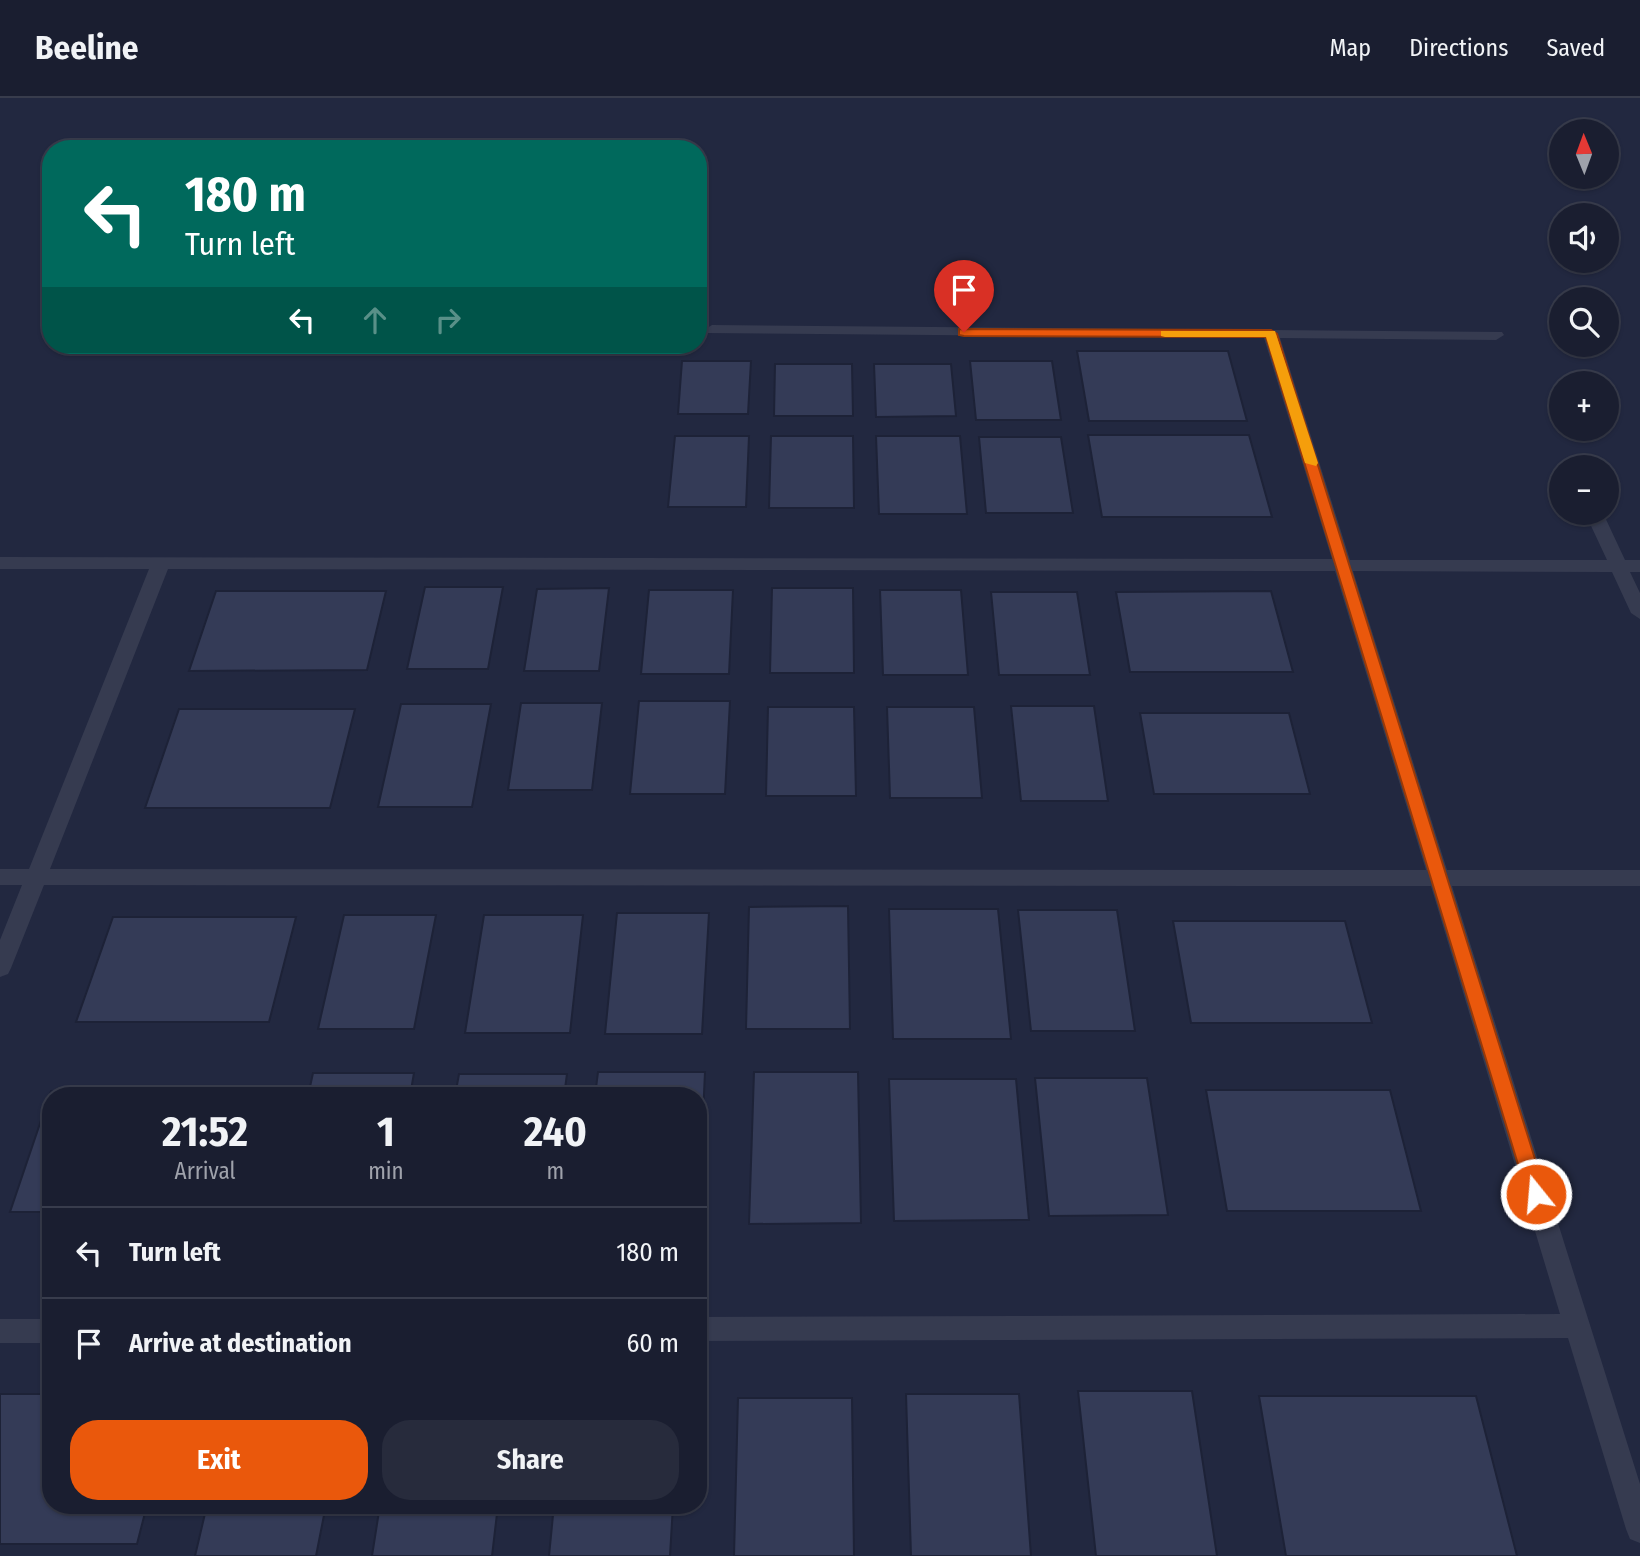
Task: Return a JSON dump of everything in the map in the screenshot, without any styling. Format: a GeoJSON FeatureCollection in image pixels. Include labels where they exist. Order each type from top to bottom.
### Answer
{"type":"FeatureCollection","features":[{"type":"Feature","properties":{"kind":"street"},"geometry":{"type":"LineString","coordinates":[[712,330],[1496,335]]}},
{"type":"Feature","properties":{"kind":"street"},"geometry":{"type":"LineString","coordinates":[[1271,334],[1640,1529]]}},
{"type":"Feature","properties":{"kind":"street"},"geometry":{"type":"LineString","coordinates":[[1600,525],[1640,613]]}},
{"type":"Feature","properties":{"kind":"street"},"geometry":{"type":"LineString","coordinates":[[0,563],[1640,566]]}},
{"type":"Feature","properties":{"kind":"street"},"geometry":{"type":"LineString","coordinates":[[0,968],[161,563]]}},
{"type":"Feature","properties":{"kind":"street"},"geometry":{"type":"LineString","coordinates":[[0,877],[1640,878]]}},
{"type":"Feature","properties":{"kind":"street"},"geometry":{"type":"LineString","coordinates":[[707,1329],[1577,1326]]}},
{"type":"Feature","properties":{"kind":"street"},"geometry":{"type":"LineString","coordinates":[[0,1331],[42,1331]]}},
{"type":"Feature","properties":{"kind":"building"},"geometry":{"type":"Polygon","coordinates":[[[1077,351],[1228,351],[1247,421],[1089,421],[1077,351]]]}},
{"type":"Feature","properties":{"kind":"building"},"geometry":{"type":"Polygon","coordinates":[[[682,361],[751,361],[748,414],[678,414],[682,361]]]}},
{"type":"Feature","properties":{"kind":"building"},"geometry":{"type":"Polygon","coordinates":[[[970,361],[1052,361],[1061,420],[976,420],[970,361]]]}},
{"type":"Feature","properties":{"kind":"building"},"geometry":{"type":"Polygon","coordinates":[[[775,364],[852,364],[853,416],[774,416],[775,364]]]}},
{"type":"Feature","properties":{"kind":"building"},"geometry":{"type":"Polygon","coordinates":[[[874,364],[951,364],[956,416],[876,417],[874,364]]]}},
{"type":"Feature","properties":{"kind":"building"},"geometry":{"type":"Polygon","coordinates":[[[1088,435],[1249,435],[1272,517],[1102,517],[1088,435]]]}},
{"type":"Feature","properties":{"kind":"building"},"geometry":{"type":"Polygon","coordinates":[[[675,436],[749,436],[746,507],[668,507],[675,436]]]}},
{"type":"Feature","properties":{"kind":"building"},"geometry":{"type":"Polygon","coordinates":[[[771,436],[853,436],[854,508],[769,508],[771,436]]]}},
{"type":"Feature","properties":{"kind":"building"},"geometry":{"type":"Polygon","coordinates":[[[876,436],[960,436],[967,514],[879,514],[876,436]]]}},
{"type":"Feature","properties":{"kind":"building"},"geometry":{"type":"Polygon","coordinates":[[[979,437],[1061,437],[1073,513],[986,513],[979,437]]]}},
{"type":"Feature","properties":{"kind":"building"},"geometry":{"type":"Polygon","coordinates":[[[425,587],[503,587],[488,669],[407,669],[425,587]]]}},
{"type":"Feature","properties":{"kind":"building"},"geometry":{"type":"Polygon","coordinates":[[[609,588],[599,671],[524,671],[537,589],[609,588]]]}},
{"type":"Feature","properties":{"kind":"building"},"geometry":{"type":"Polygon","coordinates":[[[772,588],[853,588],[854,673],[770,673],[772,588]]]}},
{"type":"Feature","properties":{"kind":"building"},"geometry":{"type":"Polygon","coordinates":[[[649,590],[733,590],[729,674],[641,674],[649,590]]]}},
{"type":"Feature","properties":{"kind":"building"},"geometry":{"type":"Polygon","coordinates":[[[880,590],[961,590],[968,675],[883,675],[880,590]]]}},
{"type":"Feature","properties":{"kind":"building"},"geometry":{"type":"Polygon","coordinates":[[[216,591],[386,591],[367,670],[189,671],[216,591]]]}},
{"type":"Feature","properties":{"kind":"building"},"geometry":{"type":"Polygon","coordinates":[[[1271,591],[1293,672],[1130,672],[1116,592],[1271,591]]]}},
{"type":"Feature","properties":{"kind":"building"},"geometry":{"type":"Polygon","coordinates":[[[991,592],[1077,592],[1090,675],[999,675],[991,592]]]}},
{"type":"Feature","properties":{"kind":"building"},"geometry":{"type":"Polygon","coordinates":[[[639,701],[730,701],[725,794],[630,794],[639,701]]]}},
{"type":"Feature","properties":{"kind":"building"},"geometry":{"type":"Polygon","coordinates":[[[521,703],[602,703],[592,790],[508,790],[521,703]]]}},
{"type":"Feature","properties":{"kind":"building"},"geometry":{"type":"Polygon","coordinates":[[[401,704],[491,704],[472,807],[378,807],[401,704]]]}},
{"type":"Feature","properties":{"kind":"building"},"geometry":{"type":"Polygon","coordinates":[[[1011,706],[1094,706],[1108,801],[1021,801],[1011,706]]]}},
{"type":"Feature","properties":{"kind":"building"},"geometry":{"type":"Polygon","coordinates":[[[768,707],[854,707],[856,796],[766,796],[768,707]]]}},
{"type":"Feature","properties":{"kind":"building"},"geometry":{"type":"Polygon","coordinates":[[[887,707],[974,707],[982,798],[890,798],[887,707]]]}},
{"type":"Feature","properties":{"kind":"building"},"geometry":{"type":"Polygon","coordinates":[[[179,709],[355,709],[330,808],[145,808],[179,709]]]}},
{"type":"Feature","properties":{"kind":"building"},"geometry":{"type":"Polygon","coordinates":[[[1140,713],[1289,713],[1310,794],[1154,794],[1140,713]]]}},
{"type":"Feature","properties":{"kind":"building"},"geometry":{"type":"Polygon","coordinates":[[[848,906],[850,1029],[746,1029],[749,907],[848,906]]]}},
{"type":"Feature","properties":{"kind":"building"},"geometry":{"type":"Polygon","coordinates":[[[889,909],[998,909],[1011,1039],[893,1039],[889,909]]]}},
{"type":"Feature","properties":{"kind":"building"},"geometry":{"type":"Polygon","coordinates":[[[1018,910],[1117,910],[1135,1031],[1031,1031],[1018,910]]]}},
{"type":"Feature","properties":{"kind":"building"},"geometry":{"type":"Polygon","coordinates":[[[617,913],[709,913],[702,1034],[605,1034],[617,913]]]}},
{"type":"Feature","properties":{"kind":"building"},"geometry":{"type":"Polygon","coordinates":[[[344,915],[436,915],[414,1029],[318,1029],[344,915]]]}},
{"type":"Feature","properties":{"kind":"building"},"geometry":{"type":"Polygon","coordinates":[[[484,915],[583,915],[570,1033],[465,1033],[484,915]]]}},
{"type":"Feature","properties":{"kind":"building"},"geometry":{"type":"Polygon","coordinates":[[[113,917],[296,917],[269,1022],[76,1022],[113,917]]]}},
{"type":"Feature","properties":{"kind":"building"},"geometry":{"type":"Polygon","coordinates":[[[1173,921],[1345,921],[1372,1023],[1191,1023],[1173,921]]]}},
{"type":"Feature","properties":{"kind":"building"},"geometry":{"type":"Polygon","coordinates":[[[598,1072],[705,1072],[704,1087],[596,1087],[598,1072]]]}},
{"type":"Feature","properties":{"kind":"building"},"geometry":{"type":"Polygon","coordinates":[[[754,1072],[858,1072],[861,1223],[749,1224],[754,1072]]]}},
{"type":"Feature","properties":{"kind":"building"},"geometry":{"type":"Polygon","coordinates":[[[313,1073],[414,1073],[412,1087],[310,1087],[313,1073]]]}},
{"type":"Feature","properties":{"kind":"building"},"geometry":{"type":"Polygon","coordinates":[[[459,1074],[567,1074],[565,1087],[457,1087],[459,1074]]]}},
{"type":"Feature","properties":{"kind":"building"},"geometry":{"type":"Polygon","coordinates":[[[1035,1078],[1147,1078],[1168,1215],[1049,1216],[1035,1078]]]}},
{"type":"Feature","properties":{"kind":"building"},"geometry":{"type":"Polygon","coordinates":[[[889,1079],[1016,1079],[1029,1220],[894,1221],[889,1079]]]}},
{"type":"Feature","properties":{"kind":"building"},"geometry":{"type":"Polygon","coordinates":[[[1206,1090],[1390,1090],[1421,1211],[1227,1211],[1206,1090]]]}},
{"type":"Feature","properties":{"kind":"building"},"geometry":{"type":"Polygon","coordinates":[[[42,1118],[42,1212],[10,1212],[42,1118]]]}},
{"type":"Feature","properties":{"kind":"building"},"geometry":{"type":"Polygon","coordinates":[[[1078,1391],[1192,1391],[1217,1556],[1096,1556],[1078,1391]]]}},
{"type":"Feature","properties":{"kind":"building"},"geometry":{"type":"Polygon","coordinates":[[[0,1394],[42,1394],[42,1514],[145,1514],[137,1544],[0,1544],[0,1394]]]}},
{"type":"Feature","properties":{"kind":"building"},"geometry":{"type":"Polygon","coordinates":[[[906,1394],[1019,1394],[1031,1556],[911,1556],[906,1394]]]}},
{"type":"Feature","properties":{"kind":"building"},"geometry":{"type":"Polygon","coordinates":[[[1259,1396],[1476,1396],[1517,1556],[1286,1556],[1259,1396]]]}},
{"type":"Feature","properties":{"kind":"building"},"geometry":{"type":"Polygon","coordinates":[[[738,1398],[852,1398],[854,1556],[734,1556],[738,1398]]]}},
{"type":"Feature","properties":{"kind":"building"},"geometry":{"type":"Polygon","coordinates":[[[205,1514],[324,1514],[316,1556],[195,1556],[205,1514]]]}},
{"type":"Feature","properties":{"kind":"building"},"geometry":{"type":"Polygon","coordinates":[[[379,1514],[497,1514],[492,1556],[372,1556],[379,1514]]]}},
{"type":"Feature","properties":{"kind":"building"},"geometry":{"type":"Polygon","coordinates":[[[553,1514],[672,1514],[670,1556],[549,1556],[553,1514]]]}},
{"type":"Feature","properties":{"kind":"slow traffic"},"geometry":{"type":"LineString","coordinates":[[1165,333],[1271,334],[1311,463]]}},
{"type":"Feature","properties":{"kind":"route"},"geometry":{"type":"LineString","coordinates":[[964,332],[1271,334],[1536,1194]]}}]}
